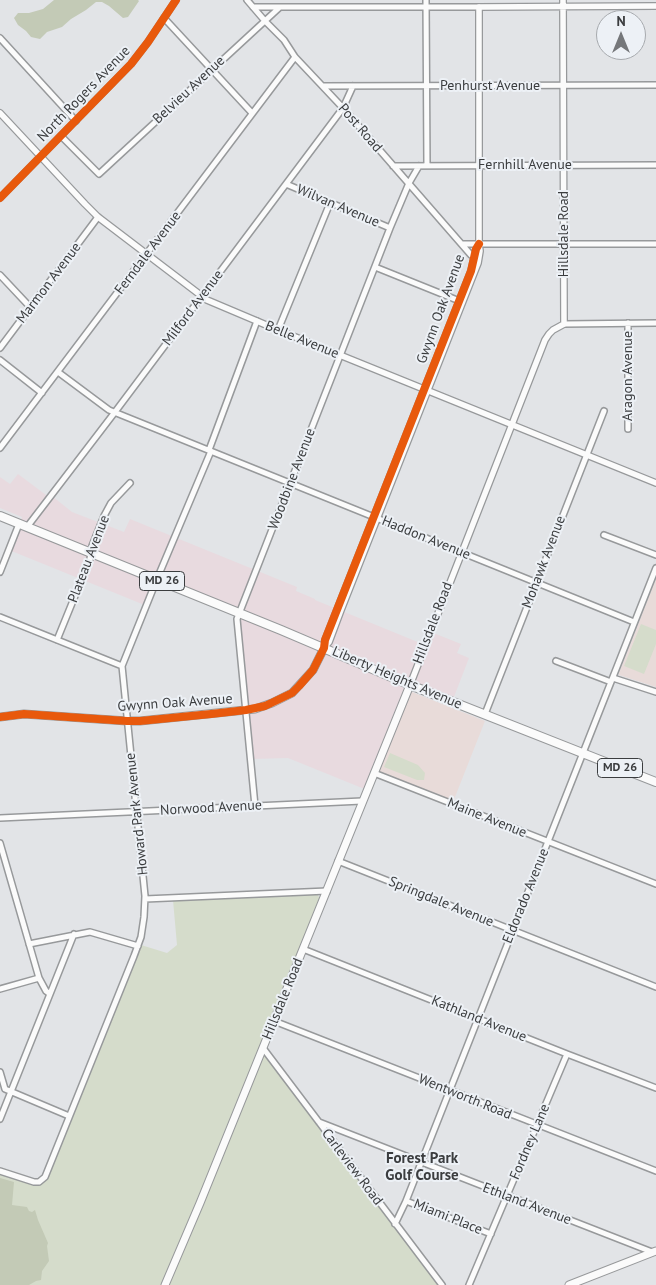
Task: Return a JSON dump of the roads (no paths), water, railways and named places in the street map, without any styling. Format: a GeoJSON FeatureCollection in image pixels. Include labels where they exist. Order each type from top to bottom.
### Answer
{"type":"FeatureCollection","features":[{"type":"Feature","properties":{"kind":"main road","name":"Liberty Heights Avenue"},"geometry":{"type":"LineString","coordinates":[[0,516],[240,613],[410,685],[656,782]]}},
{"type":"Feature","properties":{"kind":"main road","name":"Gwynn Oak Avenue"},"geometry":{"type":"LineString","coordinates":[[0,717],[24,714],[140,721],[246,710],[265,706],[292,693],[313,670],[324,648]]}},
{"type":"Feature","properties":{"kind":"main road","name":"Hillsdale Road"},"geometry":{"type":"LineString","coordinates":[[165,1285],[410,685]]}},
{"type":"Feature","properties":{"kind":"main road"},"geometry":{"type":"LineString","coordinates":[[571,1285],[654,1252]]}},
{"type":"Feature","properties":{"kind":"street","name":"North Rogers Avenue"},"geometry":{"type":"LineString","coordinates":[[1,196],[132,64],[176,0]]}},
{"type":"Feature","properties":{"kind":"street","name":"Post Road"},"geometry":{"type":"LineString","coordinates":[[247,0],[284,40],[295,57],[343,108],[471,255],[475,255]]}},
{"type":"Feature","properties":{"kind":"street"},"geometry":{"type":"LineString","coordinates":[[426,0],[427,166]]}},
{"type":"Feature","properties":{"kind":"street"},"geometry":{"type":"LineString","coordinates":[[253,7],[280,7],[300,4],[479,7],[564,3],[656,6]]}},
{"type":"Feature","properties":{"kind":"street","name":"Hillsdale Road"},"geometry":{"type":"LineString","coordinates":[[410,685],[545,340],[553,330],[564,324],[564,3]]}},
{"type":"Feature","properties":{"kind":"street","name":"Belvieu Avenue"},"geometry":{"type":"LineString","coordinates":[[62,136],[99,174],[280,7]]}},
{"type":"Feature","properties":{"kind":"street","name":"Gwynn Oak Avenue"},"geometry":{"type":"LineString","coordinates":[[324,648],[332,635],[426,390],[478,263],[480,251],[479,7]]}},
{"type":"Feature","properties":{"kind":"street"},"geometry":{"type":"LineString","coordinates":[[164,18],[252,113]]}},
{"type":"Feature","properties":{"kind":"street"},"geometry":{"type":"LineString","coordinates":[[0,38],[76,121]]}},
{"type":"Feature","properties":{"kind":"street","name":"Ferndale Avenue"},"geometry":{"type":"LineString","coordinates":[[0,448],[295,57]]}},
{"type":"Feature","properties":{"kind":"street","name":"Penhurst Avenue"},"geometry":{"type":"LineString","coordinates":[[323,86],[656,85]]}},
{"type":"Feature","properties":{"kind":"street","name":"Milford Avenue"},"geometry":{"type":"LineString","coordinates":[[0,572],[23,525],[115,412],[343,108],[353,86]]}},
{"type":"Feature","properties":{"kind":"street","name":"Belle Avenue"},"geometry":{"type":"LineString","coordinates":[[0,113],[98,217],[211,302],[656,483]]}},
{"type":"Feature","properties":{"kind":"street","name":"Fernhill Avenue"},"geometry":{"type":"LineString","coordinates":[[393,166],[656,165]]}},
{"type":"Feature","properties":{"kind":"street","name":"Woodbine Avenue"},"geometry":{"type":"LineString","coordinates":[[255,806],[237,621],[390,228],[409,183],[419,166]]}},
{"type":"Feature","properties":{"kind":"street","name":"Wilvan Avenue"},"geometry":{"type":"LineString","coordinates":[[286,184],[390,228]]}},
{"type":"Feature","properties":{"kind":"street"},"geometry":{"type":"LineString","coordinates":[[278,330],[330,203]]}},
{"type":"Feature","properties":{"kind":"street","name":"Marmon Avenue"},"geometry":{"type":"LineString","coordinates":[[0,348],[98,217]]}},
{"type":"Feature","properties":{"kind":"street"},"geometry":{"type":"LineString","coordinates":[[462,244],[656,244]]}},
{"type":"Feature","properties":{"kind":"street","name":"Gwynn Oak Avenue"},"geometry":{"type":"LineString","coordinates":[[461,302],[479,244]]}},
{"type":"Feature","properties":{"kind":"street"},"geometry":{"type":"LineString","coordinates":[[375,267],[461,302]]}},
{"type":"Feature","properties":{"kind":"street"},"geometry":{"type":"LineString","coordinates":[[0,275],[30,308]]}},
{"type":"Feature","properties":{"kind":"street","name":"Howard Park Avenue"},"geometry":{"type":"LineString","coordinates":[[0,1171],[34,1182],[42,1181],[45,1177],[138,946],[144,922],[145,899],[122,666],[210,451],[257,321]]}},
{"type":"Feature","properties":{"kind":"street","name":"Aragon Avenue"},"geometry":{"type":"LineString","coordinates":[[628,323],[628,429]]}},
{"type":"Feature","properties":{"kind":"street"},"geometry":{"type":"LineString","coordinates":[[564,324],[656,324]]}},
{"type":"Feature","properties":{"kind":"street"},"geometry":{"type":"LineString","coordinates":[[0,360],[42,393]]}},
{"type":"Feature","properties":{"kind":"street","name":"Haddon Avenue"},"geometry":{"type":"LineString","coordinates":[[58,372],[109,410],[634,622]]}},
{"type":"Feature","properties":{"kind":"street","name":"Mohawk Avenue"},"geometry":{"type":"LineString","coordinates":[[485,714],[604,411]]}},
{"type":"Feature","properties":{"kind":"street","name":"Plateau Avenue"},"geometry":{"type":"LineString","coordinates":[[57,640],[90,559],[90,552],[104,516],[111,503],[130,483]]}},
{"type":"Feature","properties":{"kind":"street"},"geometry":{"type":"LineString","coordinates":[[604,535],[656,555]]}},
{"type":"Feature","properties":{"kind":"street","name":"Eldorado Avenue"},"geometry":{"type":"LineString","coordinates":[[395,1224],[656,568]]}},
{"type":"Feature","properties":{"kind":"street"},"geometry":{"type":"LineString","coordinates":[[0,617],[122,666]]}},
{"type":"Feature","properties":{"kind":"street"},"geometry":{"type":"LineString","coordinates":[[556,661],[612,680],[656,692]]}},
{"type":"Feature","properties":{"kind":"street","name":"Maine Avenue"},"geometry":{"type":"LineString","coordinates":[[374,773],[656,884]]}},
{"type":"Feature","properties":{"kind":"street","name":"Norwood Avenue"},"geometry":{"type":"LineString","coordinates":[[0,818],[362,801]]}},
{"type":"Feature","properties":{"kind":"street"},"geometry":{"type":"LineString","coordinates":[[0,843],[39,978],[46,991],[50,994]]}},
{"type":"Feature","properties":{"kind":"street","name":"Springdale Avenue"},"geometry":{"type":"LineString","coordinates":[[338,861],[656,987]]}},
{"type":"Feature","properties":{"kind":"street"},"geometry":{"type":"LineString","coordinates":[[145,899],[327,891]]}},
{"type":"Feature","properties":{"kind":"street"},"geometry":{"type":"LineString","coordinates":[[29,944],[74,934],[94,933],[138,946]]}},
{"type":"Feature","properties":{"kind":"street"},"geometry":{"type":"LineString","coordinates":[[0,1118],[74,934]]}},
{"type":"Feature","properties":{"kind":"street","name":"Kathland Avenue"},"geometry":{"type":"LineString","coordinates":[[303,949],[656,1088]]}},
{"type":"Feature","properties":{"kind":"street"},"geometry":{"type":"LineString","coordinates":[[0,989],[39,978]]}},
{"type":"Feature","properties":{"kind":"street","name":"Wentworth Road"},"geometry":{"type":"LineString","coordinates":[[274,1021],[656,1171]]}},
{"type":"Feature","properties":{"kind":"street","name":"Carleview Road"},"geometry":{"type":"LineString","coordinates":[[263,1048],[442,1285]]}},
{"type":"Feature","properties":{"kind":"street","name":"Fordney Lane"},"geometry":{"type":"LineString","coordinates":[[469,1285],[567,1054]]}},
{"type":"Feature","properties":{"kind":"street"},"geometry":{"type":"LineString","coordinates":[[0,1072],[5,1089],[69,1116]]}},
{"type":"Feature","properties":{"kind":"street","name":"Ethland Avenue"},"geometry":{"type":"LineString","coordinates":[[319,1122],[654,1252]]}},
{"type":"Feature","properties":{"kind":"street","name":"Miami Place"},"geometry":{"type":"LineString","coordinates":[[406,1200],[491,1234]]}},
{"type":"Feature","properties":{"kind":"district","name":"Forest Park Golf Course"},"geometry":{"type":"Point","coordinates":[422,1168]}}]}
